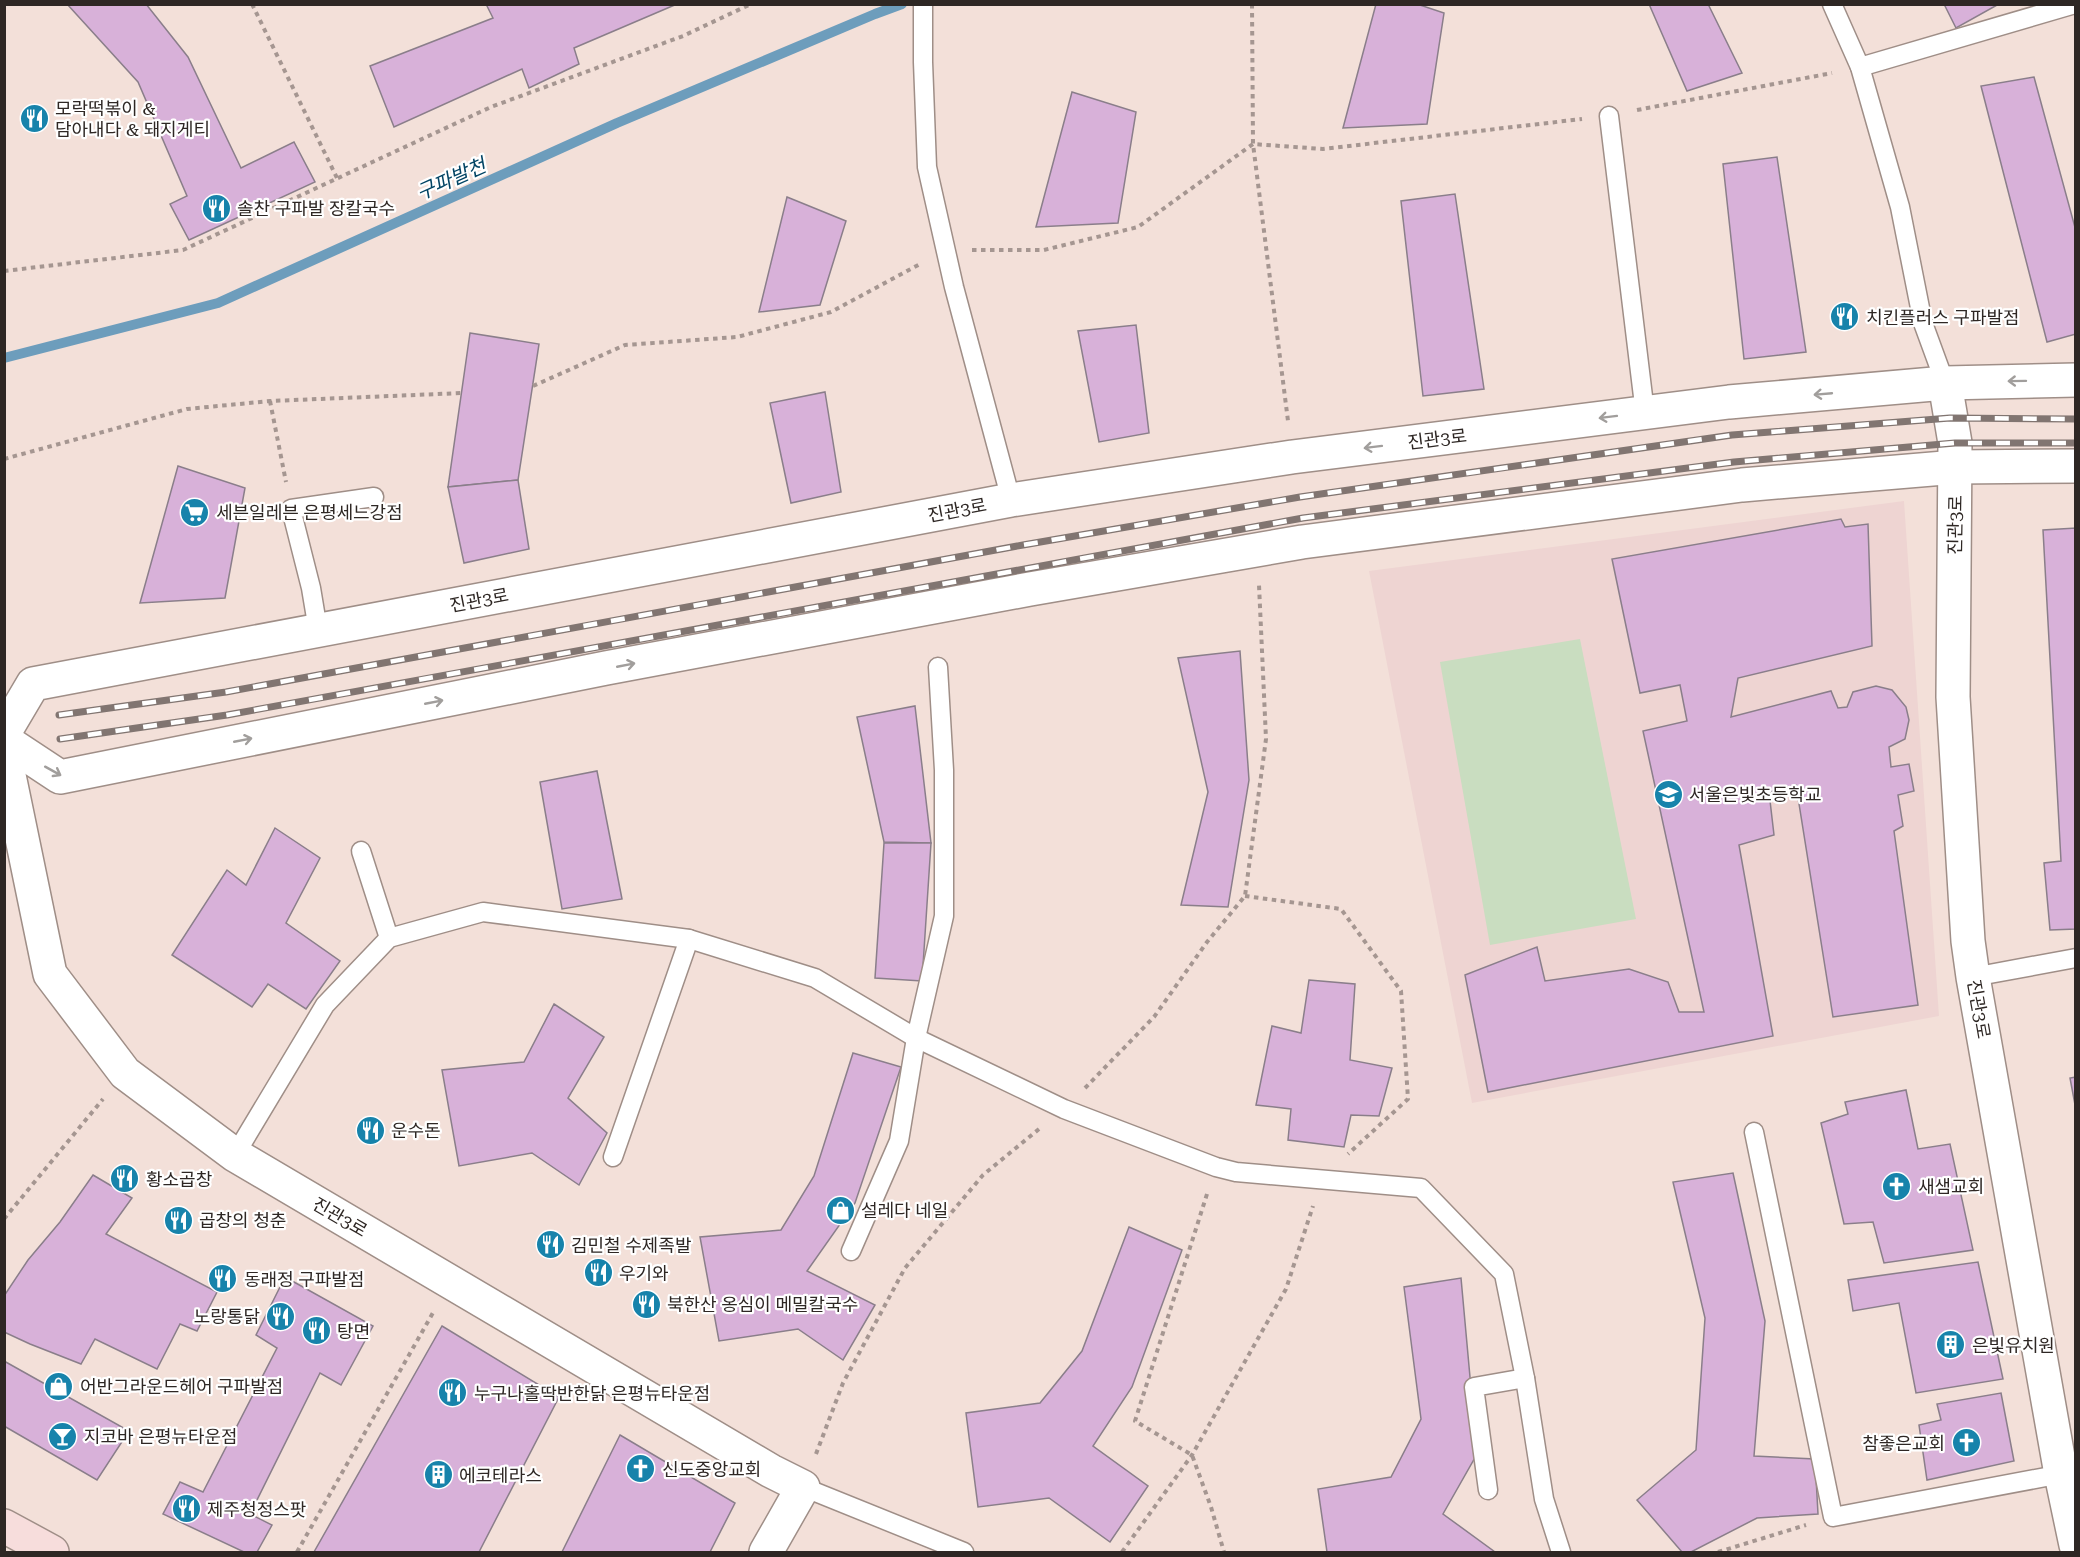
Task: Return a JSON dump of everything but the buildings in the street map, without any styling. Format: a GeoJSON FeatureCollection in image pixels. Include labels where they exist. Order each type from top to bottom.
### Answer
{"type":"FeatureCollection","features":[{"type":"Feature","properties":{"kind":"street","name":"진관3로"},"geometry":{"type":"LineString","coordinates":[[4,733],[33,684],[1011,500],[1292,457],[1729,402],[1945,383],[2076,380]]}},
{"type":"Feature","properties":{"kind":"street","name":"진관3로"},"geometry":{"type":"LineString","coordinates":[[1945,383],[1955,442],[1953,697],[1968,941],[2068,1473],[2076,1545]]}},
{"type":"Feature","properties":{"kind":"street"},"geometry":{"type":"LineString","coordinates":[[4,740],[60,777],[618,666],[1030,589],[1302,542],[1742,485],[1956,467],[2076,466]]}},
{"type":"Feature","properties":{"kind":"street","name":"진관3로"},"geometry":{"type":"LineString","coordinates":[[4,751],[50,974],[125,1073],[235,1155],[771,1471],[808,1474]]}},
{"type":"Feature","properties":{"kind":"street"},"geometry":{"type":"LineString","coordinates":[[766,1552],[808,1474]]}},
{"type":"Feature","properties":{"kind":"street"},"geometry":{"type":"LineString","coordinates":[[4,1526],[52,1552]]}},
{"type":"Feature","properties":{"kind":"lane"},"geometry":{"type":"LineString","coordinates":[[923,4],[927,167],[946,250],[1011,500]]}},
{"type":"Feature","properties":{"kind":"lane"},"geometry":{"type":"LineString","coordinates":[[1832,4],[1860,68],[1900,207],[1923,323],[1945,383]]}},
{"type":"Feature","properties":{"kind":"lane"},"geometry":{"type":"LineString","coordinates":[[1860,68],[2075,4]]}},
{"type":"Feature","properties":{"kind":"lane"},"geometry":{"type":"LineString","coordinates":[[1609,116],[1645,413]]}},
{"type":"Feature","properties":{"kind":"lane"},"geometry":{"type":"LineString","coordinates":[[318,630],[311,588],[291,509],[374,497]]}},
{"type":"Feature","properties":{"kind":"lane"},"geometry":{"type":"LineString","coordinates":[[851,1251],[899,1141],[916,1038],[944,916],[944,770],[938,668]]}},
{"type":"Feature","properties":{"kind":"lane"},"geometry":{"type":"LineString","coordinates":[[361,851],[389,938]]}},
{"type":"Feature","properties":{"kind":"lane"},"geometry":{"type":"LineString","coordinates":[[235,1155],[325,1005],[389,938],[483,912],[689,939],[816,978],[916,1038],[1064,1109],[1216,1167],[1236,1172],[1421,1188],[1504,1274],[1525,1378],[1544,1499],[1561,1552]]}},
{"type":"Feature","properties":{"kind":"lane"},"geometry":{"type":"LineString","coordinates":[[613,1157],[689,939]]}},
{"type":"Feature","properties":{"kind":"lane"},"geometry":{"type":"LineString","coordinates":[[1973,977],[2076,958]]}},
{"type":"Feature","properties":{"kind":"lane"},"geometry":{"type":"LineString","coordinates":[[1754,1132],[1833,1517],[2068,1473]]}},
{"type":"Feature","properties":{"kind":"lane"},"geometry":{"type":"LineString","coordinates":[[1488,1490],[1474,1387],[1525,1378]]}},
{"type":"Feature","properties":{"kind":"lane"},"geometry":{"type":"LineString","coordinates":[[808,1474],[964,1552]]}},
{"type":"Feature","properties":{"kind":"path"},"geometry":{"type":"LineString","coordinates":[[252,4],[337,178]]}},
{"type":"Feature","properties":{"kind":"path"},"geometry":{"type":"LineString","coordinates":[[4,271],[183,249],[491,107],[683,36],[751,4]]}},
{"type":"Feature","properties":{"kind":"path"},"geometry":{"type":"LineString","coordinates":[[1252,4],[1253,144],[1288,426]]}},
{"type":"Feature","properties":{"kind":"path"},"geometry":{"type":"LineString","coordinates":[[533,386],[625,345],[737,337],[831,312],[946,250],[1044,250],[1138,226],[1253,144],[1323,149],[1609,116],[1860,68]]}},
{"type":"Feature","properties":{"kind":"path"},"geometry":{"type":"LineString","coordinates":[[4,459],[187,409],[270,402],[462,393]]}},
{"type":"Feature","properties":{"kind":"path"},"geometry":{"type":"LineString","coordinates":[[270,402],[291,509]]}},
{"type":"Feature","properties":{"kind":"path"},"geometry":{"type":"LineString","coordinates":[[808,1474],[843,1383],[905,1269],[983,1175],[1064,1109],[1154,1017],[1207,942],[1245,896],[1266,739],[1259,584]]}},
{"type":"Feature","properties":{"kind":"path"},"geometry":{"type":"LineString","coordinates":[[4,1219],[106,1096]]}},
{"type":"Feature","properties":{"kind":"path"},"geometry":{"type":"LineString","coordinates":[[1216,1167],[1135,1421],[1192,1455],[1224,1552]]}},
{"type":"Feature","properties":{"kind":"path"},"geometry":{"type":"LineString","coordinates":[[297,1552],[437,1305]]}},
{"type":"Feature","properties":{"kind":"path"},"geometry":{"type":"LineString","coordinates":[[1718,1552],[1833,1517]]}},
{"type":"Feature","properties":{"kind":"shaded area","name":"서울은빛초등학교"},"geometry":{"type":"Polygon","coordinates":[[[1904,501],[1939,1016],[1472,1103],[1369,571],[1904,501]]]}},
{"type":"Feature","properties":{"kind":"green space"},"geometry":{"type":"Polygon","coordinates":[[[1580,639],[1636,919],[1490,945],[1440,662],[1580,639]]]}},
{"type":"Feature","properties":{"kind":"waterway","name":"구파발천"},"geometry":{"type":"LineString","coordinates":[[4,358],[218,303],[617,123],[902,4]]}},
{"type":"Feature","properties":{"kind":"railway"},"geometry":{"type":"LineString","coordinates":[[59,715],[226,692],[1023,545],[1300,497],[1732,435],[1950,418],[2076,419]]}},
{"type":"Feature","properties":{"kind":"railway"},"geometry":{"type":"LineString","coordinates":[[60,739],[227,715],[1303,518],[1734,462],[1955,443],[2076,443]]}},
{"type":"Feature","properties":{"kind":"place","name":"모락떡볶이 & 담아내다 & 돼지게티"},"geometry":{"type":"Point","coordinates":[34,118]}},
{"type":"Feature","properties":{"kind":"place","name":"솔찬 구파발 장칼국수"},"geometry":{"type":"Point","coordinates":[216,208]}},
{"type":"Feature","properties":{"kind":"place","name":"치킨플러스 구파발점"},"geometry":{"type":"Point","coordinates":[1845,317]}},
{"type":"Feature","properties":{"kind":"place","name":"세븐일레븐 은평세느강점"},"geometry":{"type":"Point","coordinates":[195,512]}},
{"type":"Feature","properties":{"kind":"place","name":"서울은빛초등학교"},"geometry":{"type":"Point","coordinates":[1668,794]}},
{"type":"Feature","properties":{"kind":"place","name":"운수돈"},"geometry":{"type":"Point","coordinates":[370,1130]}},
{"type":"Feature","properties":{"kind":"place","name":"황소곱창"},"geometry":{"type":"Point","coordinates":[125,1179]}},
{"type":"Feature","properties":{"kind":"place","name":"새샘교회"},"geometry":{"type":"Point","coordinates":[1897,1186]}},
{"type":"Feature","properties":{"kind":"place","name":"설레다 네일"},"geometry":{"type":"Point","coordinates":[840,1210]}},
{"type":"Feature","properties":{"kind":"place","name":"곱창의 청춘"},"geometry":{"type":"Point","coordinates":[178,1220]}},
{"type":"Feature","properties":{"kind":"place","name":"김민철 수제족발"},"geometry":{"type":"Point","coordinates":[550,1245]}},
{"type":"Feature","properties":{"kind":"place","name":"우기와"},"geometry":{"type":"Point","coordinates":[598,1273]}},
{"type":"Feature","properties":{"kind":"place","name":"동래정 구파발점"},"geometry":{"type":"Point","coordinates":[223,1279]}},
{"type":"Feature","properties":{"kind":"place","name":"북한산 옹심이 메밀칼국수"},"geometry":{"type":"Point","coordinates":[646,1304]}},
{"type":"Feature","properties":{"kind":"place","name":"노랑통닭"},"geometry":{"type":"Point","coordinates":[281,1316]}},
{"type":"Feature","properties":{"kind":"place","name":"탕면"},"geometry":{"type":"Point","coordinates":[316,1331]}},
{"type":"Feature","properties":{"kind":"place","name":"은빛유치원"},"geometry":{"type":"Point","coordinates":[1951,1345]}},
{"type":"Feature","properties":{"kind":"place","name":"어반그라운드헤어 구파발점"},"geometry":{"type":"Point","coordinates":[59,1386]}},
{"type":"Feature","properties":{"kind":"place","name":"누구나홀딱반한닭 은평뉴타운점"},"geometry":{"type":"Point","coordinates":[453,1393]}},
{"type":"Feature","properties":{"kind":"place","name":"지코바 은평뉴타운점"},"geometry":{"type":"Point","coordinates":[63,1436]}},
{"type":"Feature","properties":{"kind":"place","name":"참좋은교회"},"geometry":{"type":"Point","coordinates":[1966,1443]}},
{"type":"Feature","properties":{"kind":"place","name":"신도중앙교회"},"geometry":{"type":"Point","coordinates":[641,1469]}},
{"type":"Feature","properties":{"kind":"place","name":"에코테라스"},"geometry":{"type":"Point","coordinates":[438,1475]}},
{"type":"Feature","properties":{"kind":"place","name":"제주청정스팟"},"geometry":{"type":"Point","coordinates":[186,1509]}}]}
